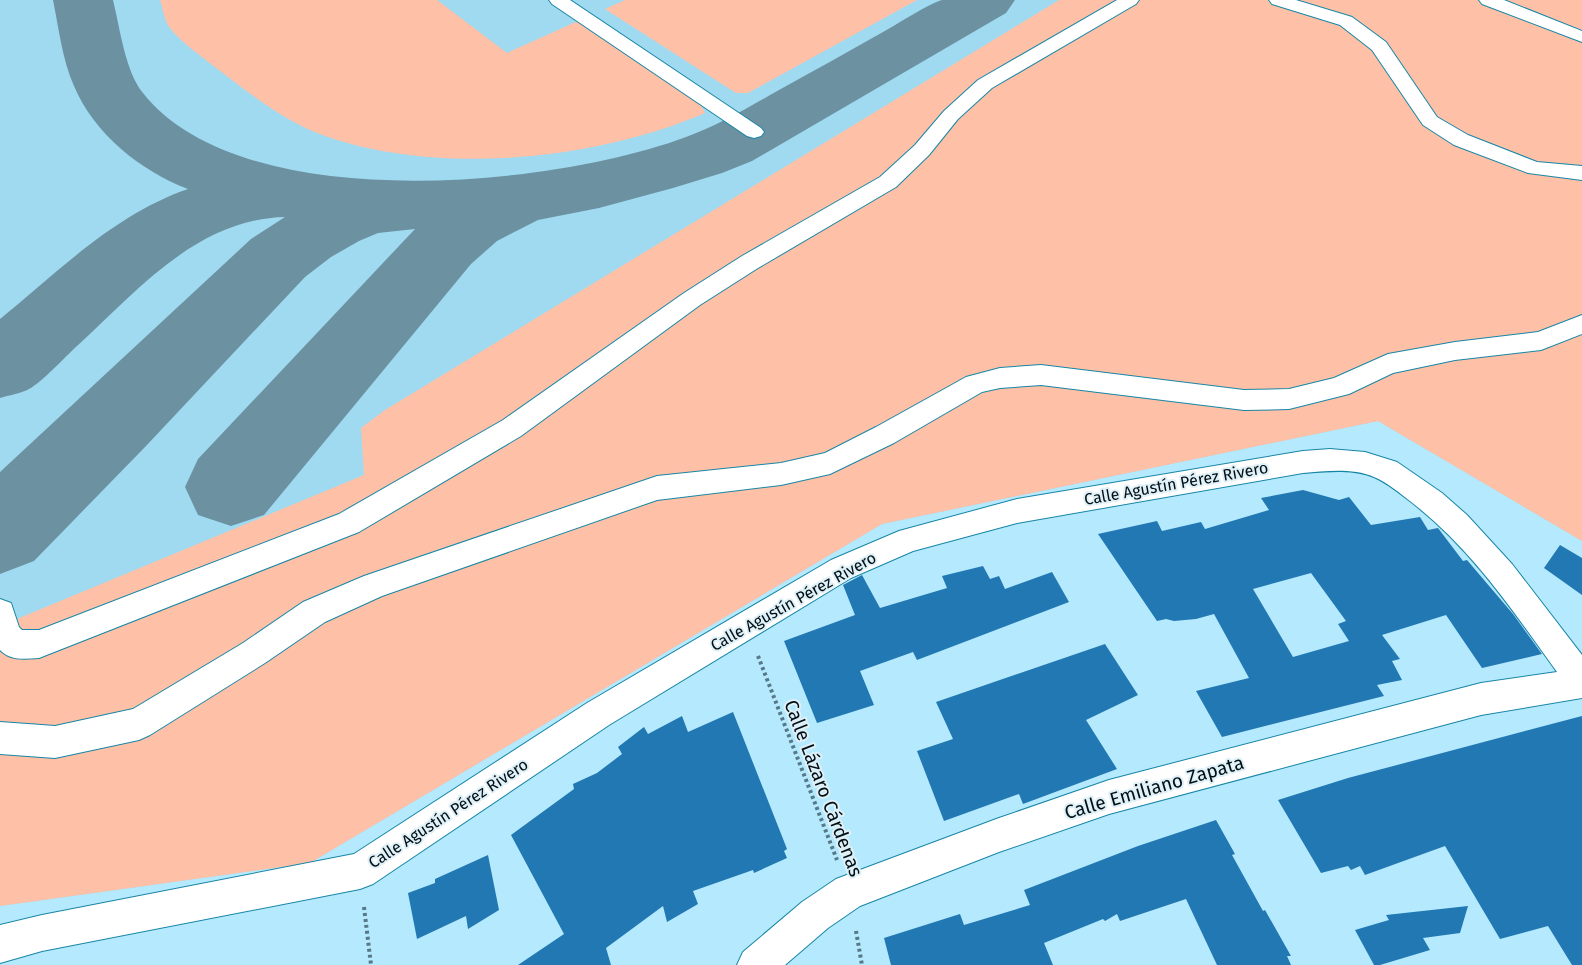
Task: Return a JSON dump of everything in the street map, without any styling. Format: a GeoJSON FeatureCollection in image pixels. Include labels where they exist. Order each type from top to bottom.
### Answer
{"type":"FeatureCollection","features":[{"type":"Feature","properties":{"kind":"street"},"geometry":{"type":"LineString","coordinates":[[558,0],[754,132]]}},
{"type":"Feature","properties":{"kind":"street"},"geometry":{"type":"LineString","coordinates":[[0,613],[6,636],[16,645],[39,644],[349,522],[512,428],[692,300],[750,262],[848,207],[888,182],[922,150],[951,115],[985,84],[1130,0]]}},
{"type":"Feature","properties":{"kind":"street"},"geometry":{"type":"LineString","coordinates":[[1278,0],[1346,21]]}},
{"type":"Feature","properties":{"kind":"street"},"geometry":{"type":"LineString","coordinates":[[1312,0],[1346,21],[1379,46],[1430,121],[1461,140],[1494,154],[1535,168],[1582,173]]}},
{"type":"Feature","properties":{"kind":"street"},"geometry":{"type":"LineString","coordinates":[[1488,0],[1582,37]]}},
{"type":"Feature","properties":{"kind":"street"},"geometry":{"type":"LineString","coordinates":[[1493,0],[1582,31]]}},
{"type":"Feature","properties":{"kind":"street"},"geometry":{"type":"LineString","coordinates":[[0,738],[55,742],[139,724],[254,653],[314,612],[374,584],[657,488],[781,474],[830,463],[885,435],[975,384],[1000,378],[1041,375],[1244,400],[1289,399],[1340,387],[1388,364],[1456,351],[1541,341],[1582,324]]}},
{"type":"Feature","properties":{"kind":"street","name":"Calle Agustín Pérez Rivero"},"geometry":{"type":"LineString","coordinates":[[0,944],[52,931],[360,871],[598,714],[841,569],[909,540],[1016,511],[1303,462],[1347,459],[1376,465],[1393,473],[1444,509],[1513,588],[1582,682]]}},
{"type":"Feature","properties":{"kind":"street","name":"Calle Emiliano Zapata"},"geometry":{"type":"LineString","coordinates":[[756,965],[815,915],[849,892],[999,835],[1109,797],[1480,699],[1582,682]]}},
{"type":"Feature","properties":{"kind":"path","name":"Calle Lázaro Cárdenas"},"geometry":{"type":"LineString","coordinates":[[746,625],[849,892],[862,965]]}},
{"type":"Feature","properties":{"kind":"path"},"geometry":{"type":"LineString","coordinates":[[360,871],[371,965]]}},
{"type":"Feature","properties":{"kind":"shaded area"},"geometry":{"type":"Polygon","coordinates":[[[0,0],[1582,0],[1582,541],[1378,421],[882,524],[310,863],[0,906],[0,0]]]}},
{"type":"Feature","properties":{"kind":"shaded area"},"geometry":{"type":"Polygon","coordinates":[[[160,0],[437,0],[507,53],[578,21],[699,101],[705,113],[614,143],[564,152],[512,158],[461,159],[411,155],[362,147],[305,128],[249,93],[175,34],[166,22],[160,0]]]}},
{"type":"Feature","properties":{"kind":"shaded area"},"geometry":{"type":"Polygon","coordinates":[[[625,0],[917,0],[748,93],[736,93],[605,9],[625,0]]]}},
{"type":"Feature","properties":{"kind":"shaded area"},"geometry":{"type":"Polygon","coordinates":[[[1059,0],[1582,0],[1582,541],[1378,421],[882,524],[310,863],[0,906],[0,626],[364,475],[361,428],[385,410],[1059,0]]]}},
{"type":"Feature","properties":{"kind":"building"},"geometry":{"type":"Polygon","coordinates":[[[1303,490],[1339,500],[1349,497],[1371,525],[1420,517],[1428,530],[1438,528],[1463,561],[1467,560],[1513,614],[1542,654],[1482,668],[1446,615],[1382,635],[1400,659],[1392,661],[1402,680],[1377,685],[1384,696],[1222,737],[1196,691],[1249,678],[1214,614],[1196,619],[1174,621],[1166,619],[1157,621],[1098,534],[1157,521],[1162,531],[1201,522],[1205,529],[1269,510],[1261,498],[1303,490]],[[1311,573],[1253,589],[1293,657],[1349,641],[1338,624],[1346,621],[1311,573]]]}},
{"type":"Feature","properties":{"kind":"building"},"geometry":{"type":"Polygon","coordinates":[[[1560,545],[1582,558],[1582,595],[1544,568],[1560,545]]]}},
{"type":"Feature","properties":{"kind":"building"},"geometry":{"type":"Polygon","coordinates":[[[983,566],[990,579],[999,576],[1005,589],[1052,572],[1069,602],[917,660],[913,652],[860,671],[874,705],[817,723],[784,641],[855,615],[843,585],[862,575],[880,608],[947,588],[942,576],[983,566]]]}},
{"type":"Feature","properties":{"kind":"building"},"geometry":{"type":"Polygon","coordinates":[[[1105,644],[1138,695],[1086,720],[1117,769],[1023,804],[1019,794],[944,821],[917,751],[953,739],[936,702],[1105,644]]]}},
{"type":"Feature","properties":{"kind":"building"},"geometry":{"type":"Polygon","coordinates":[[[733,712],[787,849],[784,851],[787,858],[754,873],[753,870],[693,891],[698,904],[667,922],[663,906],[606,948],[611,965],[518,965],[564,934],[511,835],[574,789],[573,784],[597,773],[622,754],[618,747],[644,727],[648,734],[682,716],[688,732],[733,712]]]}},
{"type":"Feature","properties":{"kind":"building"},"geometry":{"type":"Polygon","coordinates":[[[1582,716],[1582,965],[1572,965],[1548,926],[1500,939],[1445,846],[1365,875],[1360,866],[1351,870],[1348,866],[1321,873],[1278,800],[1348,778],[1582,716]]]}},
{"type":"Feature","properties":{"kind":"building"},"geometry":{"type":"Polygon","coordinates":[[[1216,820],[1235,854],[1232,855],[1291,956],[1287,956],[1291,965],[1217,965],[1186,899],[1120,921],[1117,914],[1105,921],[1103,919],[1044,943],[1053,965],[891,965],[884,938],[960,914],[964,925],[1030,905],[1024,890],[1138,846],[1216,820]]]}},
{"type":"Feature","properties":{"kind":"building"},"geometry":{"type":"Polygon","coordinates":[[[488,855],[499,910],[468,929],[466,916],[417,939],[408,893],[435,883],[435,879],[488,855]]]}},
{"type":"Feature","properties":{"kind":"building"},"geometry":{"type":"Polygon","coordinates":[[[1468,906],[1460,933],[1423,938],[1430,950],[1380,965],[1374,965],[1355,930],[1389,920],[1386,915],[1468,906]]]}},
{"type":"Feature","properties":{"kind":"taxiway"},"geometry":{"type":"LineString","coordinates":[[83,0],[96,58],[106,86],[126,114],[158,144],[184,160],[206,170],[251,184],[300,195],[349,202],[400,205],[450,205],[550,194],[599,185],[705,155],[754,132],[985,0]]}},
{"type":"Feature","properties":{"kind":"taxiway"},"geometry":{"type":"LineString","coordinates":[[0,366],[121,261],[156,234],[195,213],[217,205],[260,195],[291,193]]}},
{"type":"Feature","properties":{"kind":"taxiway"},"geometry":{"type":"LineString","coordinates":[[231,487],[444,245],[481,217],[522,199]]}},
{"type":"Feature","properties":{"kind":"taxiway"},"geometry":{"type":"LineString","coordinates":[[0,532],[115,421],[278,258],[304,239],[347,217],[362,212],[394,207]]}}]}
